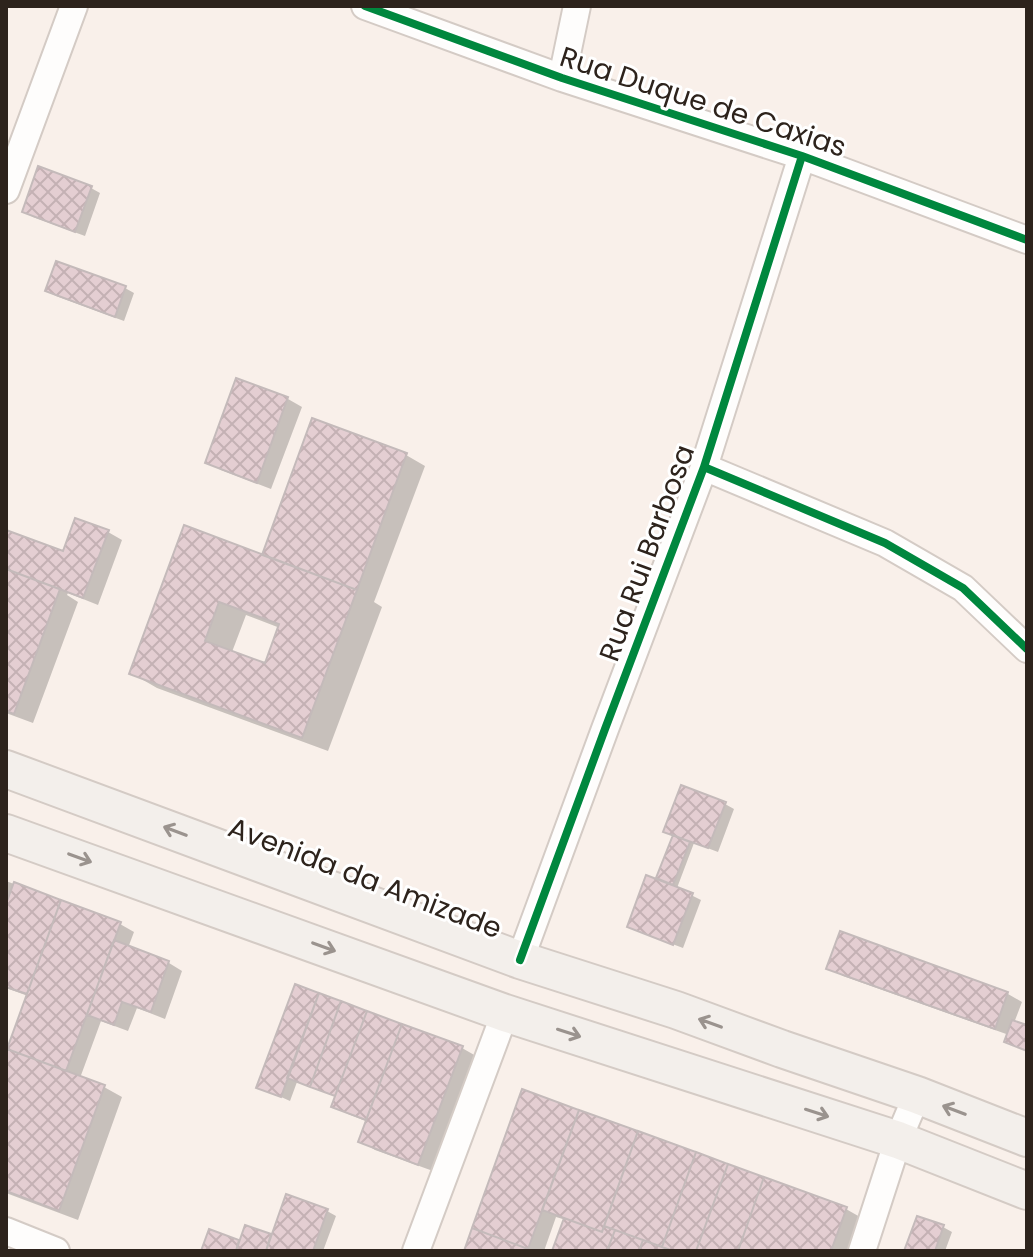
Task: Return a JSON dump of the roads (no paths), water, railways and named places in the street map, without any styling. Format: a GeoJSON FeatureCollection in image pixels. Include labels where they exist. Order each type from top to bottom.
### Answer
{"type":"FeatureCollection","features":[{"type":"Feature","properties":{"kind":"main road","name":"Avenida da Amizade"},"geometry":{"type":"LineString","coordinates":[[6,769],[520,960],[676,1010],[917,1095],[1027,1138]]}},
{"type":"Feature","properties":{"kind":"main road"},"geometry":{"type":"LineString","coordinates":[[58,787],[22,838],[505,1013],[898,1140],[1027,1191]]}},
{"type":"Feature","properties":{"kind":"street"},"geometry":{"type":"LineString","coordinates":[[6,190],[74,6]]}},
{"type":"Feature","properties":{"kind":"street","name":"Rua Duque de Caxias"},"geometry":{"type":"LineString","coordinates":[[365,6],[562,78],[802,156],[1027,240]]}},
{"type":"Feature","properties":{"kind":"street"},"geometry":{"type":"LineString","coordinates":[[562,78],[577,6]]}},
{"type":"Feature","properties":{"kind":"street","name":"Rua Rui Barbosa"},"geometry":{"type":"LineString","coordinates":[[520,960],[704,467],[802,156]]}},
{"type":"Feature","properties":{"kind":"street"},"geometry":{"type":"LineString","coordinates":[[704,467],[885,543],[963,588],[1027,649]]}},
{"type":"Feature","properties":{"kind":"street"},"geometry":{"type":"LineString","coordinates":[[416,1251],[505,1013]]}},
{"type":"Feature","properties":{"kind":"street"},"geometry":{"type":"LineString","coordinates":[[862,1251],[898,1140],[917,1095]]}},
{"type":"Feature","properties":{"kind":"street"},"geometry":{"type":"LineString","coordinates":[[6,1231],[56,1251]]}}]}
